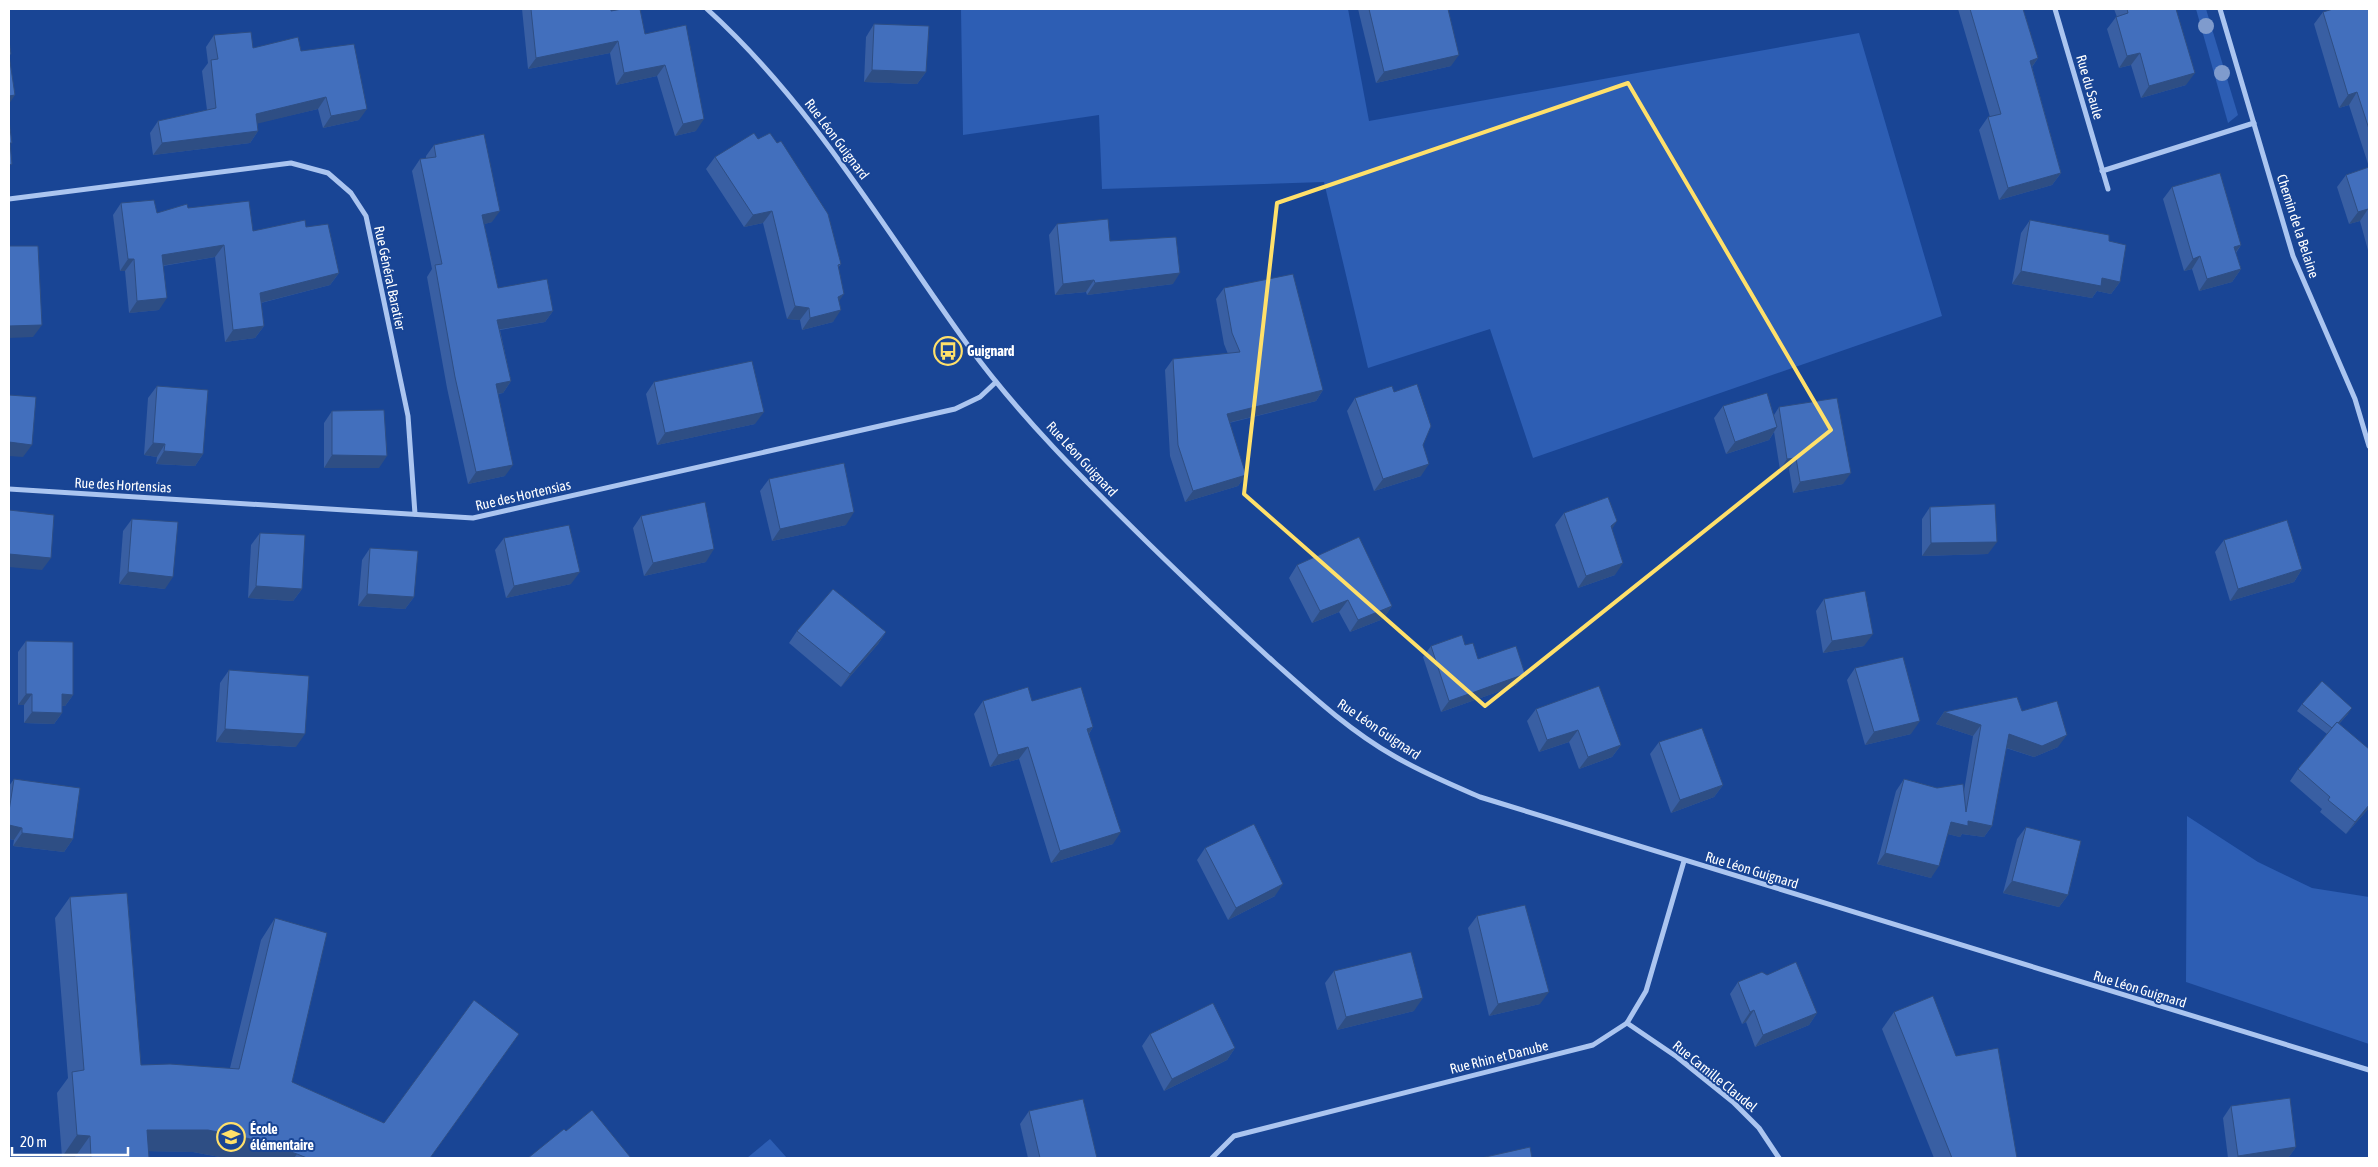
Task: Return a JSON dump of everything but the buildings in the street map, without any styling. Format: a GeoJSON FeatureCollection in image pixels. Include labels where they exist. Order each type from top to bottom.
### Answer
{"type":"FeatureCollection","features":[{"type":"Feature","properties":{"kind":"street","name":"Rue Léon Guignard"},"geometry":{"type":"LineString","coordinates":[[706,9],[737,36],[824,137],[996,382],[1079,473],[1179,574],[1306,691],[1348,725],[1392,755],[1434,778],[1480,797],[2369,1070]]}},
{"type":"Feature","properties":{"kind":"street","name":"Rue du Saule"},"geometry":{"type":"LineString","coordinates":[[2056,9],[2108,189]]}},
{"type":"Feature","properties":{"kind":"street","name":"Chemin de la Belaine"},"geometry":{"type":"LineString","coordinates":[[2220,9],[2293,256],[2355,399],[2369,446]]}},
{"type":"Feature","properties":{"kind":"street"},"geometry":{"type":"LineString","coordinates":[[2102,171],[2254,123]]}},
{"type":"Feature","properties":{"kind":"street","name":"Rue Général Baratier"},"geometry":{"type":"LineString","coordinates":[[9,199],[291,163],[328,173],[351,193],[366,216],[408,416],[415,514]]}},
{"type":"Feature","properties":{"kind":"street","name":"Rue des Hortensias"},"geometry":{"type":"LineString","coordinates":[[9,489],[473,518],[926,416],[963,405],[980,397],[996,382]]}},
{"type":"Feature","properties":{"kind":"street","name":"Rue Rhin et Danube"},"geometry":{"type":"LineString","coordinates":[[1212,1158],[1234,1136],[1593,1044],[1627,1024],[1646,991],[1684,861]]}},
{"type":"Feature","properties":{"kind":"street","name":"Rue Camille Claudel"},"geometry":{"type":"LineString","coordinates":[[1627,1024],[1677,1057],[1733,1102],[1759,1128],[1779,1158]]}},
{"type":"Feature","properties":{"kind":"highlighted area"},"geometry":{"type":"Polygon","coordinates":[[[1628,83],[1831,430],[1485,706],[1244,494],[1277,203],[1628,83]]]}},
{"type":"Feature","properties":{"kind":"shaded area"},"geometry":{"type":"Polygon","coordinates":[[[961,9],[1348,9],[1369,121],[1859,33],[1942,316],[1533,458],[1490,329],[1368,368],[1324,182],[1102,189],[1099,115],[963,135],[961,9]]]}},
{"type":"Feature","properties":{"kind":"shaded area"},"geometry":{"type":"Polygon","coordinates":[[[2196,9],[2206,9],[2238,115],[2228,123],[2196,9]]]}},
{"type":"Feature","properties":{"kind":"shaded area"},"geometry":{"type":"Polygon","coordinates":[[[2187,816],[2258,862],[2312,888],[2369,897],[2369,1044],[2186,982],[2187,816]]]}},
{"type":"Feature","properties":{"kind":"shaded area"},"geometry":{"type":"Polygon","coordinates":[[[770,1139],[787,1158],[747,1158],[770,1139]]]}},
{"type":"Feature","properties":{"kind":"place","name":"Guignard"},"geometry":{"type":"Point","coordinates":[948,351]}},
{"type":"Feature","properties":{"kind":"place","name":"École élémentaire"},"geometry":{"type":"Point","coordinates":[231,1137]}}]}
